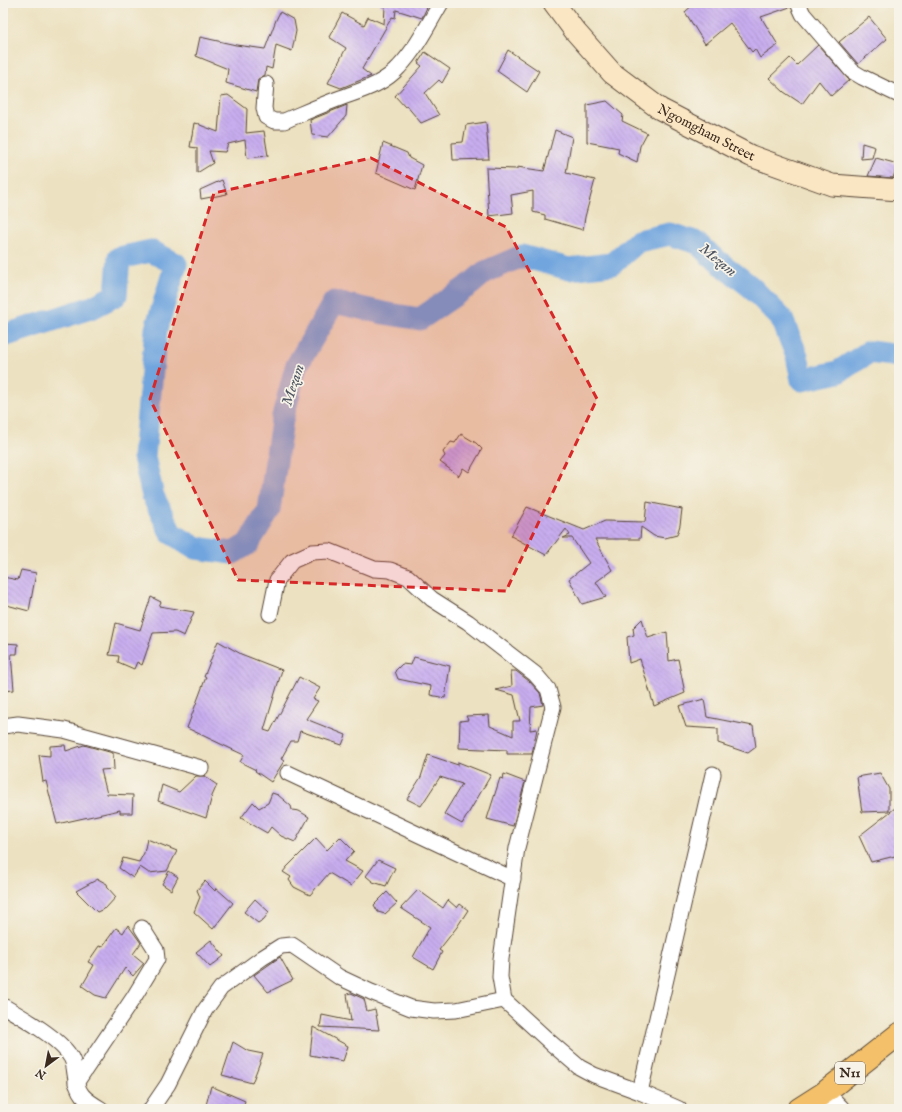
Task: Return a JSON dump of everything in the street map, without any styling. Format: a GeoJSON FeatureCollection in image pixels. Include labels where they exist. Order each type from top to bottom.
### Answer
{"type":"FeatureCollection","features":[{"type":"Feature","properties":{"kind":"highway","name":"N11"},"geometry":{"type":"LineString","coordinates":[[800,1109],[824,1093],[899,1034]]}},
{"type":"Feature","properties":{"kind":"main road","name":"Ngomgham Street"},"geometry":{"type":"LineString","coordinates":[[554,3],[574,30],[612,73],[660,109],[751,156],[832,185],[899,190]]}},
{"type":"Feature","properties":{"kind":"street"},"geometry":{"type":"LineString","coordinates":[[266,84],[264,108],[266,117],[274,121],[284,121],[336,99],[363,91],[382,81],[399,68],[413,50],[441,3]]}},
{"type":"Feature","properties":{"kind":"street"},"geometry":{"type":"LineString","coordinates":[[798,3],[803,14],[852,71],[899,95]]}},
{"type":"Feature","properties":{"kind":"street"},"geometry":{"type":"LineString","coordinates":[[270,614],[277,580],[292,561],[312,552],[329,550],[374,569],[390,570],[408,578],[432,600],[468,622],[536,674],[548,689],[552,707],[517,848],[514,879],[501,959],[500,977],[504,1000],[580,1067],[610,1082],[640,1092],[678,1109]]}},
{"type":"Feature","properties":{"kind":"street"},"geometry":{"type":"LineString","coordinates":[[3,726],[18,724],[64,730],[201,768]]}},
{"type":"Feature","properties":{"kind":"street"},"geometry":{"type":"LineString","coordinates":[[288,773],[514,879]]}},
{"type":"Feature","properties":{"kind":"street"},"geometry":{"type":"LineString","coordinates":[[640,1092],[713,774]]}},
{"type":"Feature","properties":{"kind":"street"},"geometry":{"type":"LineString","coordinates":[[76,1083],[134,997],[157,959],[156,950],[142,928]]}},
{"type":"Feature","properties":{"kind":"street"},"geometry":{"type":"LineString","coordinates":[[151,1109],[171,1078],[205,1010],[221,988],[281,946],[292,945],[339,977],[371,992],[412,1008],[434,1011],[456,1010],[504,1000]]}},
{"type":"Feature","properties":{"kind":"street"},"geometry":{"type":"LineString","coordinates":[[3,1006],[37,1026],[64,1048],[71,1057],[74,1065],[79,1093],[101,1109]]}},
{"type":"Feature","properties":{"kind":"street"},"geometry":{"type":"LineString","coordinates":[[824,1093],[840,1109]]}},
{"type":"Feature","properties":{"kind":"highlighted area"},"geometry":{"type":"Polygon","coordinates":[[[371,158],[506,227],[597,399],[506,591],[238,580],[150,399],[214,193],[371,158]]]}},
{"type":"Feature","properties":{"kind":"building"},"geometry":{"type":"Polygon","coordinates":[[[381,3],[429,3],[422,18],[396,10],[395,18],[392,17],[362,69],[371,76],[341,88],[328,83],[346,48],[329,37],[342,13],[364,25],[368,17],[384,24],[385,7],[380,5],[381,3]]]}},
{"type":"Feature","properties":{"kind":"building"},"geometry":{"type":"Polygon","coordinates":[[[695,3],[789,3],[790,7],[761,17],[778,45],[760,58],[755,49],[752,52],[730,23],[705,44],[685,12],[695,3]]]}},
{"type":"Feature","properties":{"kind":"building"},"geometry":{"type":"Polygon","coordinates":[[[280,12],[294,20],[296,31],[292,51],[276,45],[272,69],[266,67],[265,75],[258,79],[256,92],[226,83],[228,69],[196,56],[200,37],[236,45],[265,49],[280,12]]]}},
{"type":"Feature","properties":{"kind":"building"},"geometry":{"type":"Polygon","coordinates":[[[869,17],[887,39],[858,64],[839,42],[869,17]]]}},
{"type":"Feature","properties":{"kind":"building"},"geometry":{"type":"Polygon","coordinates":[[[818,45],[849,80],[831,96],[819,81],[802,104],[784,92],[769,78],[790,58],[797,65],[818,45]]]}},
{"type":"Feature","properties":{"kind":"building"},"geometry":{"type":"Polygon","coordinates":[[[508,50],[539,71],[527,92],[497,71],[508,50]]]}},
{"type":"Feature","properties":{"kind":"building"},"geometry":{"type":"Polygon","coordinates":[[[425,52],[450,69],[442,83],[439,80],[425,93],[439,115],[421,123],[406,105],[405,107],[395,96],[422,66],[418,63],[425,52]]]}},
{"type":"Feature","properties":{"kind":"building"},"geometry":{"type":"Polygon","coordinates":[[[228,95],[247,109],[246,133],[264,131],[268,156],[247,158],[245,140],[228,144],[225,152],[209,151],[213,163],[197,173],[197,148],[190,147],[194,123],[199,123],[200,125],[218,132],[221,96],[228,95]]]}},
{"type":"Feature","properties":{"kind":"building"},"geometry":{"type":"Polygon","coordinates":[[[607,101],[623,115],[622,121],[647,133],[640,146],[637,162],[618,153],[619,148],[587,142],[587,105],[607,101]]]}},
{"type":"Feature","properties":{"kind":"building"},"geometry":{"type":"Polygon","coordinates":[[[347,105],[346,116],[328,137],[312,135],[310,120],[347,105]]]}},
{"type":"Feature","properties":{"kind":"building"},"geometry":{"type":"Polygon","coordinates":[[[486,122],[489,159],[453,160],[452,143],[463,142],[466,125],[486,122]]]}},
{"type":"Feature","properties":{"kind":"building"},"geometry":{"type":"Polygon","coordinates":[[[555,130],[572,137],[566,173],[595,180],[583,230],[545,219],[545,215],[533,212],[533,191],[511,195],[513,213],[489,216],[486,168],[517,169],[517,167],[544,171],[555,130]]]}},
{"type":"Feature","properties":{"kind":"building"},"geometry":{"type":"Polygon","coordinates":[[[383,143],[407,153],[409,158],[422,165],[415,190],[376,173],[383,143]]]}},
{"type":"Feature","properties":{"kind":"building"},"geometry":{"type":"Polygon","coordinates":[[[862,143],[875,147],[872,158],[861,159],[862,143]]]}},
{"type":"Feature","properties":{"kind":"building"},"geometry":{"type":"Polygon","coordinates":[[[876,158],[898,164],[893,178],[868,176],[876,158]]]}},
{"type":"Feature","properties":{"kind":"building"},"geometry":{"type":"Polygon","coordinates":[[[222,180],[227,194],[201,199],[200,190],[222,180]]]}},
{"type":"Feature","properties":{"kind":"building"},"geometry":{"type":"Polygon","coordinates":[[[461,434],[476,443],[482,449],[469,472],[463,468],[459,476],[440,462],[445,456],[443,452],[451,442],[455,443],[461,434]]]}},
{"type":"Feature","properties":{"kind":"building"},"geometry":{"type":"Polygon","coordinates":[[[647,502],[682,509],[677,535],[665,538],[654,536],[641,527],[640,539],[595,539],[612,570],[596,582],[606,597],[582,604],[569,579],[589,563],[572,538],[563,538],[570,535],[566,529],[546,555],[511,536],[527,507],[584,530],[605,521],[645,522],[647,502]]]}},
{"type":"Feature","properties":{"kind":"building"},"geometry":{"type":"Polygon","coordinates":[[[21,570],[36,573],[29,611],[3,604],[3,577],[18,580],[21,570]]]}},
{"type":"Feature","properties":{"kind":"building"},"geometry":{"type":"Polygon","coordinates":[[[151,597],[161,602],[159,606],[194,612],[184,636],[175,632],[153,633],[142,665],[137,662],[134,669],[118,662],[119,656],[109,655],[116,623],[140,630],[151,597]]]}},
{"type":"Feature","properties":{"kind":"building"},"geometry":{"type":"Polygon","coordinates":[[[642,619],[648,638],[667,632],[669,661],[678,659],[685,693],[654,706],[640,659],[629,663],[627,637],[634,635],[633,628],[642,619]]]}},
{"type":"Feature","properties":{"kind":"building"},"geometry":{"type":"Polygon","coordinates":[[[218,641],[241,654],[282,670],[264,730],[270,732],[299,677],[320,688],[313,699],[318,701],[306,719],[346,735],[342,745],[300,731],[297,741],[291,741],[281,759],[284,761],[271,782],[255,771],[256,770],[240,762],[244,755],[187,728],[218,641]]]}},
{"type":"Feature","properties":{"kind":"building"},"geometry":{"type":"Polygon","coordinates":[[[5,643],[18,644],[17,654],[11,654],[14,690],[3,691],[5,643]]]}},
{"type":"Feature","properties":{"kind":"building"},"geometry":{"type":"Polygon","coordinates":[[[414,657],[450,666],[445,698],[430,695],[431,686],[398,679],[395,671],[402,664],[411,665],[414,657]]]}},
{"type":"Feature","properties":{"kind":"building"},"geometry":{"type":"Polygon","coordinates":[[[511,671],[516,671],[529,681],[540,693],[543,705],[531,707],[530,730],[537,729],[532,754],[507,754],[507,750],[459,748],[460,721],[468,720],[466,716],[489,715],[490,726],[513,736],[513,721],[520,721],[514,695],[496,690],[512,686],[511,671]]]}},
{"type":"Feature","properties":{"kind":"building"},"geometry":{"type":"Polygon","coordinates":[[[704,699],[707,717],[753,726],[756,747],[748,753],[718,743],[718,729],[686,727],[679,706],[704,699]]]}},
{"type":"Feature","properties":{"kind":"building"},"geometry":{"type":"Polygon","coordinates":[[[65,745],[66,751],[84,745],[113,753],[114,769],[101,770],[107,794],[133,795],[132,813],[120,813],[120,810],[57,824],[46,781],[43,782],[39,755],[50,756],[50,746],[65,745]]]}},
{"type":"Feature","properties":{"kind":"building"},"geometry":{"type":"Polygon","coordinates":[[[428,755],[458,765],[458,762],[491,775],[462,824],[444,814],[462,784],[440,777],[421,806],[407,799],[421,777],[428,755]]]}},
{"type":"Feature","properties":{"kind":"building"},"geometry":{"type":"Polygon","coordinates":[[[880,773],[889,789],[889,811],[862,812],[857,777],[880,773]]]}},
{"type":"Feature","properties":{"kind":"building"},"geometry":{"type":"Polygon","coordinates":[[[504,774],[525,782],[513,826],[487,819],[500,778],[503,779],[504,774]]]}},
{"type":"Feature","properties":{"kind":"building"},"geometry":{"type":"Polygon","coordinates":[[[196,776],[204,776],[217,785],[212,796],[206,818],[158,801],[162,785],[179,792],[196,776]]]}},
{"type":"Feature","properties":{"kind":"building"},"geometry":{"type":"Polygon","coordinates":[[[272,793],[278,795],[291,806],[292,810],[299,811],[309,817],[295,842],[281,836],[271,827],[267,833],[241,818],[253,802],[259,808],[268,803],[272,793]]]}},
{"type":"Feature","properties":{"kind":"building"},"geometry":{"type":"Polygon","coordinates":[[[899,805],[899,855],[871,862],[859,836],[899,805]]]}},
{"type":"Feature","properties":{"kind":"building"},"geometry":{"type":"Polygon","coordinates":[[[340,837],[354,851],[345,861],[363,871],[351,886],[329,873],[310,895],[294,887],[289,880],[291,877],[283,872],[287,867],[316,838],[327,850],[340,837]]]}},
{"type":"Feature","properties":{"kind":"building"},"geometry":{"type":"Polygon","coordinates":[[[147,839],[177,851],[167,871],[149,873],[140,867],[133,878],[119,868],[123,858],[139,862],[144,853],[147,839]]]}},
{"type":"Feature","properties":{"kind":"building"},"geometry":{"type":"Polygon","coordinates":[[[378,860],[395,868],[386,886],[373,882],[366,876],[378,860]]]}},
{"type":"Feature","properties":{"kind":"building"},"geometry":{"type":"Polygon","coordinates":[[[169,871],[178,877],[171,890],[162,884],[169,871]]]}},
{"type":"Feature","properties":{"kind":"building"},"geometry":{"type":"Polygon","coordinates":[[[98,879],[107,884],[108,888],[116,897],[106,908],[97,912],[76,891],[98,879]]]}},
{"type":"Feature","properties":{"kind":"building"},"geometry":{"type":"Polygon","coordinates":[[[205,881],[215,891],[216,888],[233,903],[213,929],[194,912],[200,897],[197,890],[205,881]]]}},
{"type":"Feature","properties":{"kind":"building"},"geometry":{"type":"Polygon","coordinates":[[[418,890],[443,908],[448,900],[457,908],[460,904],[468,910],[439,950],[442,952],[433,969],[413,957],[430,927],[401,908],[418,890]]]}},
{"type":"Feature","properties":{"kind":"building"},"geometry":{"type":"Polygon","coordinates":[[[387,892],[397,903],[385,914],[378,912],[374,905],[387,892]]]}},
{"type":"Feature","properties":{"kind":"building"},"geometry":{"type":"Polygon","coordinates":[[[255,899],[269,912],[264,919],[258,923],[244,912],[255,899]]]}},
{"type":"Feature","properties":{"kind":"building"},"geometry":{"type":"Polygon","coordinates":[[[128,925],[141,943],[133,954],[144,963],[133,976],[125,968],[106,998],[95,995],[82,986],[94,965],[88,962],[99,946],[102,947],[116,928],[123,933],[128,925]]]}},
{"type":"Feature","properties":{"kind":"building"},"geometry":{"type":"Polygon","coordinates":[[[211,940],[224,956],[210,967],[196,952],[211,940]]]}},
{"type":"Feature","properties":{"kind":"building"},"geometry":{"type":"Polygon","coordinates":[[[280,957],[293,980],[268,992],[254,975],[280,957]]]}},
{"type":"Feature","properties":{"kind":"building"},"geometry":{"type":"Polygon","coordinates":[[[351,993],[364,999],[367,1011],[375,1009],[379,1030],[320,1027],[322,1015],[351,1021],[347,994],[351,993]]]}},
{"type":"Feature","properties":{"kind":"building"},"geometry":{"type":"Polygon","coordinates":[[[313,1027],[348,1046],[343,1061],[310,1055],[313,1027]]]}},
{"type":"Feature","properties":{"kind":"building"},"geometry":{"type":"Polygon","coordinates":[[[233,1042],[248,1051],[263,1054],[252,1083],[222,1075],[233,1042]]]}},
{"type":"Feature","properties":{"kind":"building"},"geometry":{"type":"Polygon","coordinates":[[[211,1086],[245,1101],[242,1109],[205,1109],[211,1086]]]}},
{"type":"Feature","properties":{"kind":"waterway","name":"Mezam"},"geometry":{"type":"LineString","coordinates":[[3,335],[93,307],[116,295],[119,258],[151,251],[176,264],[156,329],[144,457],[153,496],[171,533],[196,548],[233,553],[248,544],[269,510],[282,420],[296,367],[334,302],[383,313],[420,319],[471,284],[485,272],[522,256],[569,269],[612,264],[638,241],[670,234],[698,243],[710,255],[751,287],[782,319],[797,356],[802,380],[838,372],[869,352],[899,356]]}}]}
